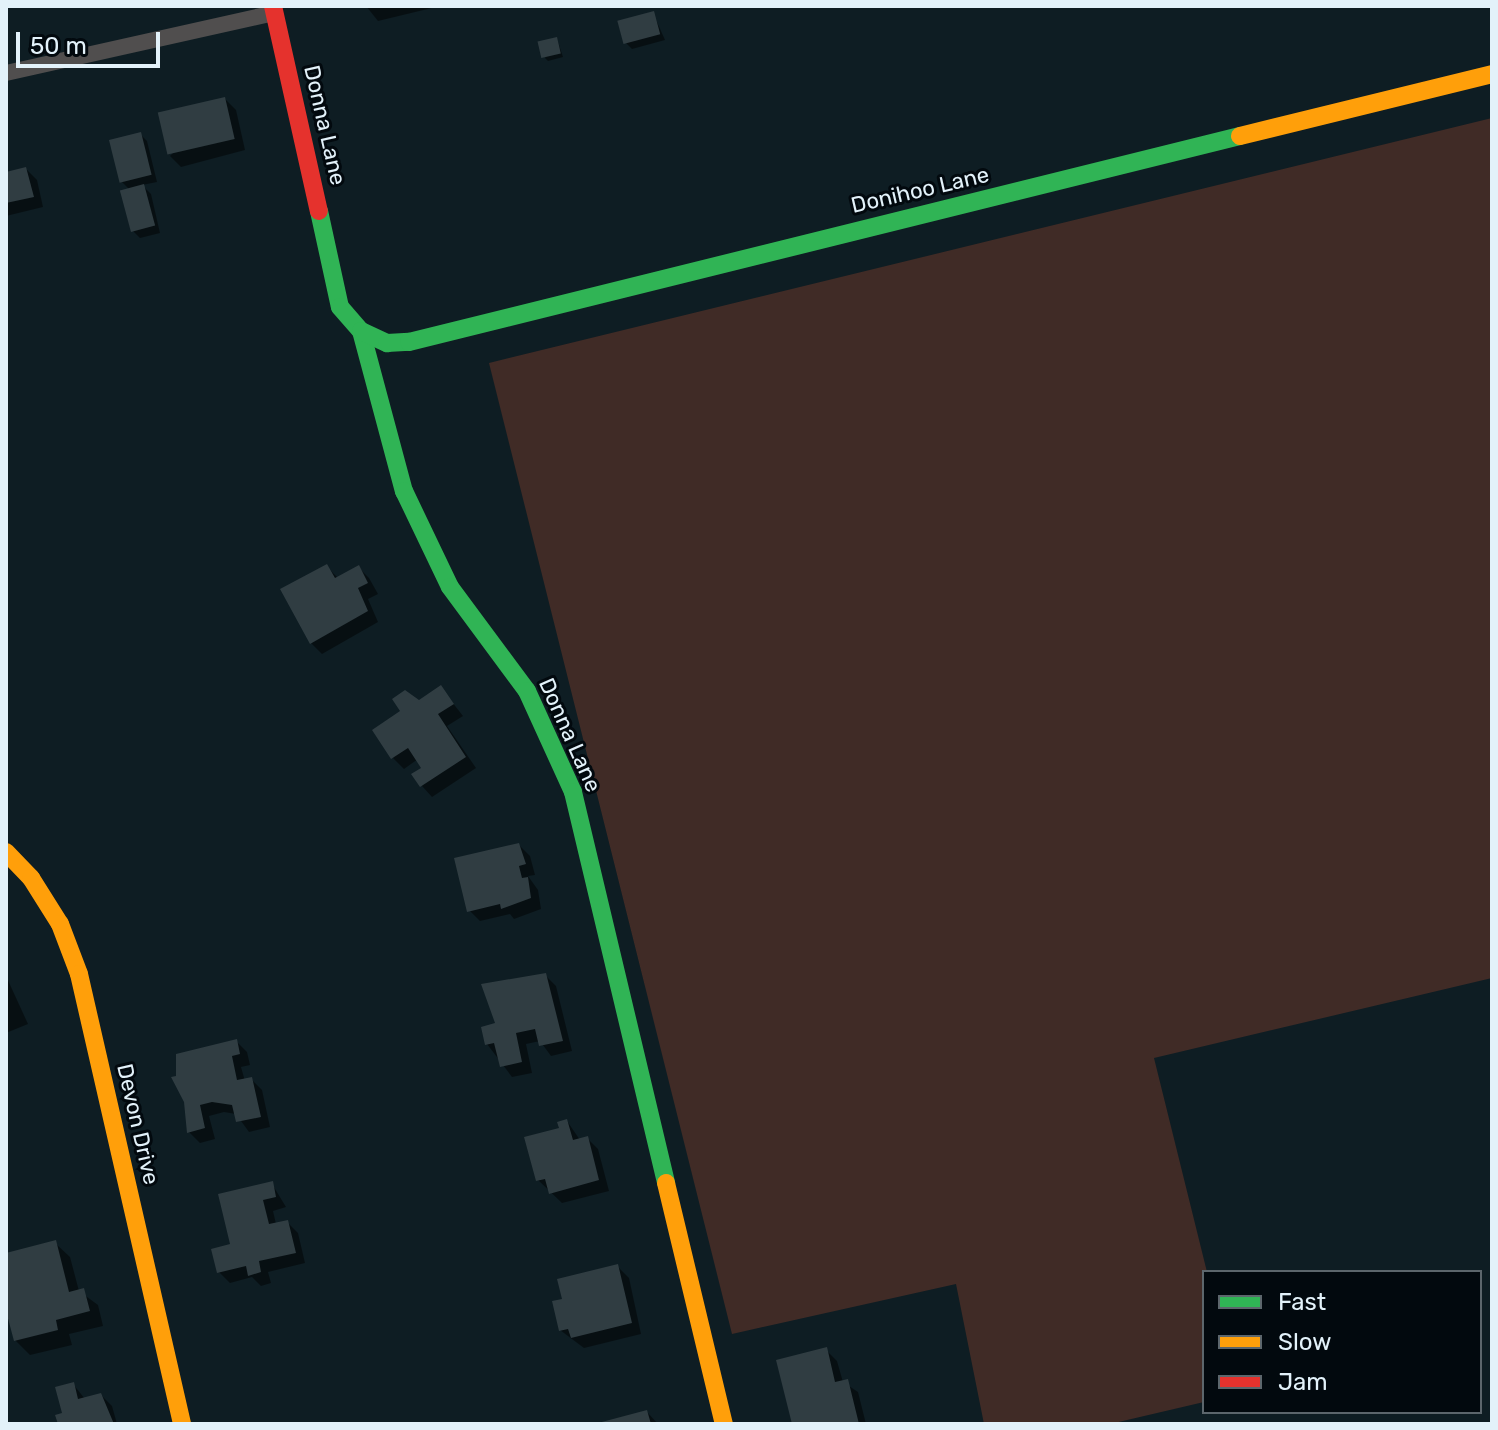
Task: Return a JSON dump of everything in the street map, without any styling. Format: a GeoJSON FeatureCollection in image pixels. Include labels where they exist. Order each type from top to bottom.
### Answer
{"type":"FeatureCollection","features":[{"type":"Feature","properties":{"kind":"street"},"geometry":{"type":"LineString","coordinates":[[6,73],[274,10]]}},
{"type":"Feature","properties":{"kind":"street","name":"Donna Lane"},"geometry":{"type":"LineString","coordinates":[[274,10],[340,307],[361,331],[404,491],[450,587],[527,691],[573,792],[724,1424]]}},
{"type":"Feature","properties":{"kind":"street","name":"Donihoo Lane"},"geometry":{"type":"LineString","coordinates":[[361,331],[387,343],[409,342],[1492,74]]}},
{"type":"Feature","properties":{"kind":"street","name":"Devon Drive"},"geometry":{"type":"LineString","coordinates":[[6,852],[31,878],[60,924],[79,974],[182,1424]]}},
{"type":"Feature","properties":{"kind":"shaded area"},"geometry":{"type":"Polygon","coordinates":[[[1492,118],[1492,978],[1154,1058],[1207,1270],[1202,1270],[1202,1402],[1110,1424],[984,1424],[956,1284],[732,1334],[489,363],[1492,118]]]}},
{"type":"Feature","properties":{"kind":"building"},"geometry":{"type":"Polygon","coordinates":[[[654,11],[660,34],[624,44],[617,21],[654,11]]]}},
{"type":"Feature","properties":{"kind":"building"},"geometry":{"type":"Polygon","coordinates":[[[557,37],[561,54],[541,58],[538,41],[557,37]]]}},
{"type":"Feature","properties":{"kind":"building"},"geometry":{"type":"Polygon","coordinates":[[[225,97],[235,139],[167,154],[158,113],[225,97]]]}},
{"type":"Feature","properties":{"kind":"building"},"geometry":{"type":"Polygon","coordinates":[[[141,132],[152,175],[120,183],[109,140],[141,132]]]}},
{"type":"Feature","properties":{"kind":"building"},"geometry":{"type":"Polygon","coordinates":[[[26,167],[34,197],[6,203],[6,172],[26,167]]]}},
{"type":"Feature","properties":{"kind":"building"},"geometry":{"type":"Polygon","coordinates":[[[144,184],[155,226],[131,232],[120,190],[144,184]]]}},
{"type":"Feature","properties":{"kind":"building"},"geometry":{"type":"Polygon","coordinates":[[[327,564],[335,578],[359,565],[368,583],[358,588],[368,611],[310,644],[280,589],[327,564]]]}},
{"type":"Feature","properties":{"kind":"building"},"geometry":{"type":"Polygon","coordinates":[[[441,685],[454,704],[438,714],[466,757],[420,787],[411,774],[421,768],[408,748],[391,759],[372,730],[400,711],[392,699],[405,690],[419,700],[441,685]]]}},
{"type":"Feature","properties":{"kind":"building"},"geometry":{"type":"Polygon","coordinates":[[[519,843],[526,864],[519,866],[522,878],[528,877],[531,898],[501,909],[500,904],[467,912],[454,858],[519,843]]]}},
{"type":"Feature","properties":{"kind":"building"},"geometry":{"type":"Polygon","coordinates":[[[546,973],[563,1041],[539,1046],[535,1029],[516,1033],[522,1062],[500,1067],[494,1043],[485,1045],[481,1027],[495,1023],[481,984],[546,973]]]}},
{"type":"Feature","properties":{"kind":"building"},"geometry":{"type":"Polygon","coordinates":[[[237,1039],[240,1054],[232,1056],[237,1080],[252,1077],[261,1117],[236,1122],[232,1105],[212,1102],[200,1105],[205,1128],[187,1133],[184,1102],[171,1077],[176,1076],[176,1054],[237,1039]]]}},
{"type":"Feature","properties":{"kind":"building"},"geometry":{"type":"Polygon","coordinates":[[[567,1119],[573,1140],[588,1136],[599,1180],[549,1194],[545,1179],[536,1181],[524,1137],[559,1128],[557,1122],[567,1119]]]}},
{"type":"Feature","properties":{"kind":"building"},"geometry":{"type":"Polygon","coordinates":[[[273,1181],[276,1197],[263,1200],[269,1224],[288,1220],[296,1253],[259,1261],[261,1272],[248,1276],[246,1266],[217,1273],[211,1249],[230,1244],[218,1194],[273,1181]]]}},
{"type":"Feature","properties":{"kind":"building"},"geometry":{"type":"Polygon","coordinates":[[[56,1240],[69,1292],[84,1288],[90,1311],[56,1320],[58,1330],[14,1341],[6,1311],[6,1253],[56,1240]]]}},
{"type":"Feature","properties":{"kind":"building"},"geometry":{"type":"Polygon","coordinates":[[[618,1264],[632,1323],[571,1338],[568,1329],[559,1331],[552,1301],[562,1299],[557,1279],[618,1264]]]}},
{"type":"Feature","properties":{"kind":"building"},"geometry":{"type":"Polygon","coordinates":[[[827,1347],[835,1382],[848,1379],[859,1424],[792,1424],[776,1360],[827,1347]]]}},
{"type":"Feature","properties":{"kind":"building"},"geometry":{"type":"Polygon","coordinates":[[[74,1382],[78,1399],[101,1393],[114,1424],[58,1424],[55,1415],[62,1413],[55,1387],[74,1382]]]}},
{"type":"Feature","properties":{"kind":"building"},"geometry":{"type":"Polygon","coordinates":[[[647,1410],[651,1424],[598,1424],[598,1423],[647,1410]]]}},
{"type":"Feature","properties":{"kind":"traffic: fast"},"geometry":{"type":"LineString","coordinates":[[361,331],[387,343],[409,342],[1240,136]]}},
{"type":"Feature","properties":{"kind":"traffic: fast"},"geometry":{"type":"LineString","coordinates":[[319,211],[340,307],[361,331],[404,491],[450,587],[527,691],[573,792],[666,1183]]}},
{"type":"Feature","properties":{"kind":"traffic: slow"},"geometry":{"type":"LineString","coordinates":[[1240,136],[1492,74]]}},
{"type":"Feature","properties":{"kind":"traffic: slow"},"geometry":{"type":"LineString","coordinates":[[6,852],[31,878],[60,924],[79,974],[182,1424]]}},
{"type":"Feature","properties":{"kind":"traffic: slow"},"geometry":{"type":"LineString","coordinates":[[666,1183],[724,1424]]}},
{"type":"Feature","properties":{"kind":"traffic: jam"},"geometry":{"type":"LineString","coordinates":[[273,6],[319,211]]}}]}
